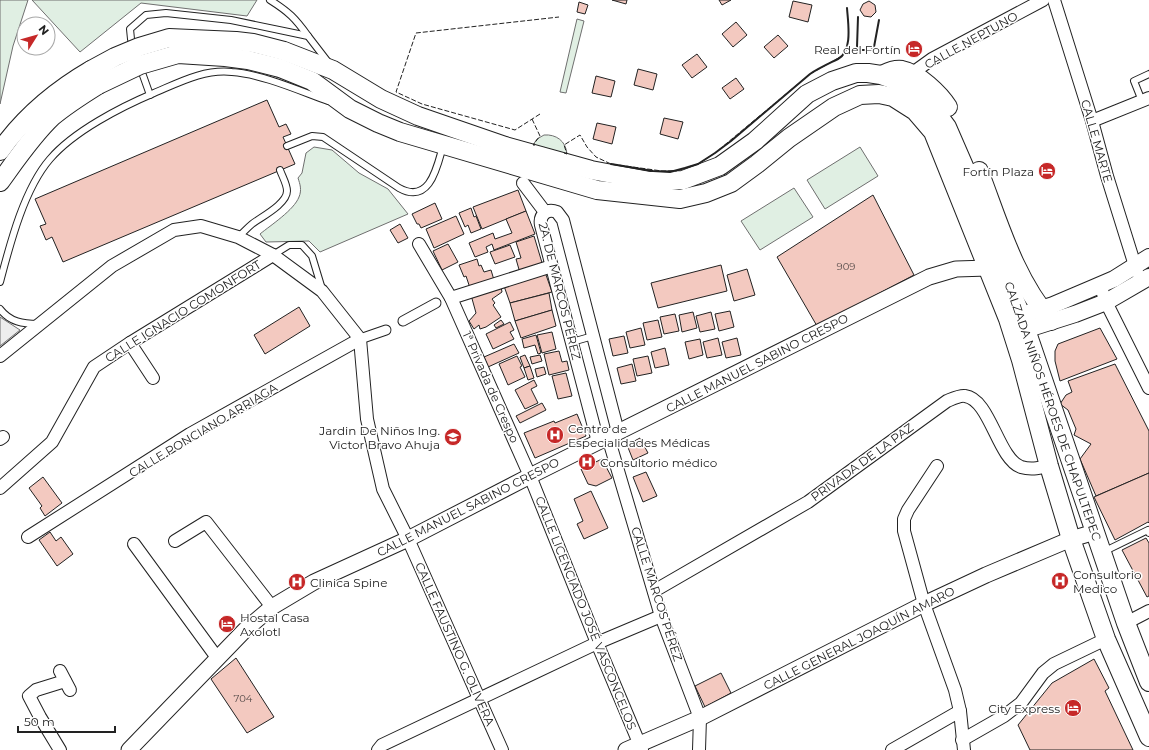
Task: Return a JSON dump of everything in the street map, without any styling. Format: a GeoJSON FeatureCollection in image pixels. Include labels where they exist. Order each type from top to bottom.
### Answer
{"type":"FeatureCollection","features":[{"type":"Feature","properties":{"kind":"main road","name":"CALZADA NIÑOS HÉROES DE CHAPULTEPEC"},"geometry":{"type":"LineString","coordinates":[[0,151],[9,138],[42,104],[70,83],[94,78],[178,54],[248,60],[282,60],[333,70],[381,98],[418,116],[505,146],[584,168],[650,181],[683,180],[720,166],[755,141],[807,94],[832,81],[856,73],[881,75]]}},
{"type":"Feature","properties":{"kind":"main road","name":"CALZADA NIÑOS HÉROES DE CHAPULTEPEC"},"geometry":{"type":"LineString","coordinates":[[282,60],[350,109],[400,132],[597,190],[680,199],[706,193],[731,183],[758,164],[789,138],[834,107],[860,95],[879,94],[893,98],[915,111],[933,132],[995,269],[1103,552],[1126,623],[1149,682]]}},
{"type":"Feature","properties":{"kind":"main road"},"geometry":{"type":"LineString","coordinates":[[860,95],[881,75],[893,70],[902,70],[906,78],[926,84],[946,104],[962,130],[1012,258],[1046,315]]}},
{"type":"Feature","properties":{"kind":"main road","name":"CALZADA NIÑOS HÉROES DE CHAPULTEPEC"},"geometry":{"type":"LineString","coordinates":[[0,182],[44,125],[70,103],[94,78]]}},
{"type":"Feature","properties":{"kind":"main road","name":"CALZADA NIÑOS HÉROES DE CHAPULTEPEC"},"geometry":{"type":"LineString","coordinates":[[906,78],[930,104],[947,127],[967,173],[995,269]]}},
{"type":"Feature","properties":{"kind":"main road"},"geometry":{"type":"LineString","coordinates":[[1046,315],[1053,305],[1114,279],[1149,257]]}},
{"type":"Feature","properties":{"kind":"main road"},"geometry":{"type":"LineString","coordinates":[[1017,324],[1046,315],[1075,314],[1106,302],[1145,280]]}},
{"type":"Feature","properties":{"kind":"main road","name":"CALZADA NIÑOS HÉROES DE CHAPULTEPEC"},"geometry":{"type":"LineString","coordinates":[[1017,324],[1049,466],[1071,539],[1106,639],[1149,737]]}},
{"type":"Feature","properties":{"kind":"street","name":"CALLE NEPTUNO"},"geometry":{"type":"LineString","coordinates":[[906,78],[932,59],[1043,0]]}},
{"type":"Feature","properties":{"kind":"street","name":"CALLE MARTE"},"geometry":{"type":"LineString","coordinates":[[1054,0],[1092,121],[1134,266],[1145,280]]}},
{"type":"Feature","properties":{"kind":"street"},"geometry":{"type":"LineString","coordinates":[[1092,121],[1146,100]]}},
{"type":"Feature","properties":{"kind":"street"},"geometry":{"type":"LineString","coordinates":[[523,183],[545,212]]}},
{"type":"Feature","properties":{"kind":"street","name":"2A. DE MARCOS PÉREZ"},"geometry":{"type":"LineString","coordinates":[[555,211],[563,220],[593,336],[608,437],[572,342],[540,222],[545,212],[555,211]]}},
{"type":"Feature","properties":{"kind":"street"},"geometry":{"type":"LineString","coordinates":[[0,356],[112,266],[174,230],[201,226],[238,237],[273,254],[322,291],[360,339],[386,330]]}},
{"type":"Feature","properties":{"kind":"street","name":"1ª Privada de Crespo"},"geometry":{"type":"LineString","coordinates":[[419,244],[451,298],[530,476]]}},
{"type":"Feature","properties":{"kind":"street","name":"CALLE IGNACIO COMONFORT"},"geometry":{"type":"LineString","coordinates":[[0,488],[52,442],[94,367],[273,254]]}},
{"type":"Feature","properties":{"kind":"street"},"geometry":{"type":"LineString","coordinates":[[451,298],[552,266]]}},
{"type":"Feature","properties":{"kind":"street","name":"CALLE MANUEL SABINO CRESPO"},"geometry":{"type":"LineString","coordinates":[[129,750],[245,630],[272,606],[314,582],[408,539],[530,476],[929,277],[956,268],[995,269]]}},
{"type":"Feature","properties":{"kind":"street"},"geometry":{"type":"LineString","coordinates":[[1100,285],[1106,302],[1149,388]]}},
{"type":"Feature","properties":{"kind":"street"},"geometry":{"type":"LineString","coordinates":[[399,323],[436,303]]}},
{"type":"Feature","properties":{"kind":"street","name":"CALLE PONCIANO ARRIAGA"},"geometry":{"type":"LineString","coordinates":[[28,537],[190,434],[360,339]]}},
{"type":"Feature","properties":{"kind":"street","name":"CALLE FAUSTINO G. OLIVERA"},"geometry":{"type":"LineString","coordinates":[[360,339],[367,419],[383,489],[408,539],[502,750]]}},
{"type":"Feature","properties":{"kind":"street"},"geometry":{"type":"LineString","coordinates":[[130,343],[153,378]]}},
{"type":"Feature","properties":{"kind":"street","name":"PRIVADA DE LA PAZ"},"geometry":{"type":"LineString","coordinates":[[654,591],[808,502],[936,408],[953,399],[964,396],[974,399],[982,409],[1010,458],[1020,467],[1033,469],[1049,466]]}},
{"type":"Feature","properties":{"kind":"street","name":"CALLE MARCOS PÉREZ"},"geometry":{"type":"LineString","coordinates":[[608,437],[661,616],[700,718],[699,750]]}},
{"type":"Feature","properties":{"kind":"street"},"geometry":{"type":"LineString","coordinates":[[937,466],[908,510],[904,519],[904,532],[929,602],[955,690],[960,711],[963,745]]}},
{"type":"Feature","properties":{"kind":"street","name":"CALLE LICENCIADO JOSÉ VASCONCELOS"},"geometry":{"type":"LineString","coordinates":[[530,476],[636,748]]}},
{"type":"Feature","properties":{"kind":"street"},"geometry":{"type":"LineString","coordinates":[[175,541],[206,522],[272,606]]}},
{"type":"Feature","properties":{"kind":"street","name":"CALLE GENERAL JOAQUÍN AMARO"},"geometry":{"type":"LineString","coordinates":[[636,748],[700,718],[986,574],[1071,539],[1095,532]]}},
{"type":"Feature","properties":{"kind":"street"},"geometry":{"type":"LineString","coordinates":[[134,544],[218,659]]}},
{"type":"Feature","properties":{"kind":"street"},"geometry":{"type":"LineString","coordinates":[[1126,623],[1149,610]]}},
{"type":"Feature","properties":{"kind":"street"},"geometry":{"type":"LineString","coordinates":[[381,748],[596,643],[661,616]]}},
{"type":"Feature","properties":{"kind":"street"},"geometry":{"type":"LineString","coordinates":[[963,745],[1021,703],[1043,673],[1054,664],[1106,639]]}},
{"type":"Feature","properties":{"kind":"street"},"geometry":{"type":"LineString","coordinates":[[60,750],[40,717],[30,696],[36,690],[65,681]]}},
{"type":"Feature","properties":{"kind":"street"},"geometry":{"type":"LineString","coordinates":[[892,750],[960,711]]}},
{"type":"Feature","properties":{"kind":"lane"},"geometry":{"type":"LineString","coordinates":[[270,0],[287,11],[298,22],[333,70]]}},
{"type":"Feature","properties":{"kind":"lane"},"geometry":{"type":"LineString","coordinates":[[136,53],[131,39],[130,29],[146,15],[166,13],[231,20],[308,36]]}},
{"type":"Feature","properties":{"kind":"lane"},"geometry":{"type":"LineString","coordinates":[[138,60],[150,95]]}},
{"type":"Feature","properties":{"kind":"lane"},"geometry":{"type":"LineString","coordinates":[[0,282],[14,233],[27,199],[33,185],[50,160],[61,148],[84,131],[112,114],[150,95],[202,74],[212,72],[232,72],[257,77],[350,109]]}},
{"type":"Feature","properties":{"kind":"lane"},"geometry":{"type":"LineString","coordinates":[[1146,100],[1134,81],[1149,74]]}},
{"type":"Feature","properties":{"kind":"lane"},"geometry":{"type":"LineString","coordinates":[[287,146],[307,137],[317,136],[326,139],[400,188],[413,192],[424,188],[432,180],[435,175],[444,145]]}},
{"type":"Feature","properties":{"kind":"lane"},"geometry":{"type":"LineString","coordinates":[[238,237],[279,204],[285,197],[287,190],[280,170]]}},
{"type":"Feature","properties":{"kind":"lane"},"geometry":{"type":"LineString","coordinates":[[273,254],[289,245],[302,245],[312,256],[322,291]]}},
{"type":"Feature","properties":{"kind":"lane"},"geometry":{"type":"LineString","coordinates":[[0,309],[12,320],[21,323],[40,324]]}},
{"type":"Feature","properties":{"kind":"lane"},"geometry":{"type":"LineString","coordinates":[[572,342],[593,336]]}},
{"type":"Feature","properties":{"kind":"lane"},"geometry":{"type":"LineString","coordinates":[[1103,552],[1148,530],[1149,533]]}},
{"type":"Feature","properties":{"kind":"green space"},"geometry":{"type":"Polygon","coordinates":[[[0,0],[28,0],[23,16],[16,16],[16,37],[0,104],[0,0]]]}},
{"type":"Feature","properties":{"kind":"green space"},"geometry":{"type":"Polygon","coordinates":[[[32,0],[257,0],[247,16],[141,3],[80,52],[56,26],[56,16],[47,16],[32,0]]]}},
{"type":"Feature","properties":{"kind":"green space"},"geometry":{"type":"Polygon","coordinates":[[[577,19],[584,21],[566,93],[560,92],[577,19]]]}},
{"type":"Feature","properties":{"kind":"green space"},"geometry":{"type":"Polygon","coordinates":[[[544,135],[553,136],[560,139],[565,145],[567,154],[533,145],[537,139],[544,135]]]}},
{"type":"Feature","properties":{"kind":"green space"},"geometry":{"type":"Polygon","coordinates":[[[314,147],[332,150],[359,173],[388,189],[408,214],[320,252],[309,241],[266,242],[260,234],[287,212],[299,197],[301,189],[298,178],[302,173],[306,153],[314,147]]]}},
{"type":"Feature","properties":{"kind":"green space"},"geometry":{"type":"Polygon","coordinates":[[[860,147],[878,176],[825,209],[807,180],[860,147]]]}},
{"type":"Feature","properties":{"kind":"green space"},"geometry":{"type":"Polygon","coordinates":[[[794,188],[813,217],[760,250],[741,221],[794,188]]]}},
{"type":"Feature","properties":{"kind":"shaded area"},"geometry":{"type":"Polygon","coordinates":[[[0,317],[20,330],[0,346],[0,317]]]}},
{"type":"Feature","properties":{"kind":"building"},"geometry":{"type":"Polygon","coordinates":[[[612,0],[627,0],[626,4],[612,0]]]}},
{"type":"Feature","properties":{"kind":"building"},"geometry":{"type":"Polygon","coordinates":[[[719,0],[731,0],[722,5],[719,0]]]}},
{"type":"Feature","properties":{"kind":"building"},"geometry":{"type":"Polygon","coordinates":[[[793,1],[812,5],[808,22],[789,17],[793,1]]]}},
{"type":"Feature","properties":{"kind":"building"},"geometry":{"type":"Polygon","coordinates":[[[869,1],[875,5],[876,12],[871,17],[864,16],[860,10],[863,4],[869,1]]]}},
{"type":"Feature","properties":{"kind":"building"},"geometry":{"type":"Polygon","coordinates":[[[579,2],[588,5],[585,14],[577,12],[579,2]]]}},
{"type":"Feature","properties":{"kind":"building"},"geometry":{"type":"Polygon","coordinates":[[[736,22],[747,35],[733,47],[722,34],[736,22]]]}},
{"type":"Feature","properties":{"kind":"building"},"geometry":{"type":"Polygon","coordinates":[[[778,35],[788,46],[774,58],[764,47],[778,35]]]}},
{"type":"Feature","properties":{"kind":"building"},"geometry":{"type":"Polygon","coordinates":[[[697,54],[707,67],[692,78],[682,65],[697,54]]]}},
{"type":"Feature","properties":{"kind":"building"},"geometry":{"type":"Polygon","coordinates":[[[638,69],[657,74],[653,90],[634,85],[638,69]]]}},
{"type":"Feature","properties":{"kind":"building"},"geometry":{"type":"Polygon","coordinates":[[[596,76],[615,81],[611,97],[592,93],[596,76]]]}},
{"type":"Feature","properties":{"kind":"building"},"geometry":{"type":"Polygon","coordinates":[[[736,78],[744,89],[730,99],[722,88],[736,78]]]}},
{"type":"Feature","properties":{"kind":"building"},"geometry":{"type":"Polygon","coordinates":[[[267,100],[279,127],[286,124],[291,134],[283,137],[295,164],[63,262],[52,237],[46,240],[40,226],[46,224],[35,199],[267,100]]]}},
{"type":"Feature","properties":{"kind":"building"},"geometry":{"type":"Polygon","coordinates":[[[664,118],[683,122],[678,139],[660,134],[664,118]]]}},
{"type":"Feature","properties":{"kind":"building"},"geometry":{"type":"Polygon","coordinates":[[[597,123],[616,127],[612,144],[593,139],[597,123]]]}},
{"type":"Feature","properties":{"kind":"building"},"geometry":{"type":"Polygon","coordinates":[[[518,190],[526,211],[482,229],[473,207],[518,190]]]}},
{"type":"Feature","properties":{"kind":"building"},"geometry":{"type":"Polygon","coordinates":[[[873,195],[914,275],[817,326],[777,257],[873,195]]]}},
{"type":"Feature","properties":{"kind":"building"},"geometry":{"type":"Polygon","coordinates":[[[435,203],[442,219],[421,228],[419,224],[417,224],[412,214],[435,203]]]}},
{"type":"Feature","properties":{"kind":"building"},"geometry":{"type":"Polygon","coordinates":[[[471,208],[481,229],[471,233],[468,225],[465,227],[459,213],[471,208]]]}},
{"type":"Feature","properties":{"kind":"building"},"geometry":{"type":"Polygon","coordinates":[[[526,211],[535,234],[494,250],[492,244],[486,247],[488,252],[475,257],[469,243],[493,233],[495,239],[512,233],[506,219],[526,211]]]}},
{"type":"Feature","properties":{"kind":"building"},"geometry":{"type":"Polygon","coordinates":[[[456,216],[464,234],[434,248],[426,229],[456,216]]]}},
{"type":"Feature","properties":{"kind":"building"},"geometry":{"type":"Polygon","coordinates":[[[400,224],[408,238],[398,243],[390,230],[400,224]]]}},
{"type":"Feature","properties":{"kind":"building"},"geometry":{"type":"Polygon","coordinates":[[[534,236],[543,266],[520,273],[516,259],[521,258],[516,242],[534,236]]]}},
{"type":"Feature","properties":{"kind":"building"},"geometry":{"type":"Polygon","coordinates":[[[448,244],[458,262],[442,270],[433,251],[448,244]]]}},
{"type":"Feature","properties":{"kind":"building"},"geometry":{"type":"Polygon","coordinates":[[[510,245],[515,257],[495,264],[490,252],[510,245]]]}},
{"type":"Feature","properties":{"kind":"building"},"geometry":{"type":"Polygon","coordinates":[[[477,259],[479,266],[481,265],[484,272],[491,270],[494,280],[470,288],[466,276],[464,277],[459,265],[477,259]]]}},
{"type":"Feature","properties":{"kind":"building"},"geometry":{"type":"Polygon","coordinates":[[[721,265],[727,291],[658,308],[651,283],[721,265]]]}},
{"type":"Feature","properties":{"kind":"building"},"geometry":{"type":"Polygon","coordinates":[[[747,269],[755,295],[734,301],[727,275],[747,269]]]}},
{"type":"Feature","properties":{"kind":"building"},"geometry":{"type":"Polygon","coordinates":[[[545,272],[552,292],[510,303],[504,286],[545,272]]]}},
{"type":"Feature","properties":{"kind":"building"},"geometry":{"type":"Polygon","coordinates":[[[501,287],[502,292],[492,299],[495,303],[493,305],[501,317],[486,327],[480,329],[479,325],[474,329],[469,321],[476,313],[471,295],[501,287]]]}},
{"type":"Feature","properties":{"kind":"building"},"geometry":{"type":"Polygon","coordinates":[[[549,293],[552,310],[515,321],[510,303],[549,293]]]}},
{"type":"Feature","properties":{"kind":"building"},"geometry":{"type":"Polygon","coordinates":[[[299,307],[310,326],[265,354],[254,335],[299,307]]]}},
{"type":"Feature","properties":{"kind":"building"},"geometry":{"type":"Polygon","coordinates":[[[552,310],[556,326],[521,338],[515,321],[552,310]]]}},
{"type":"Feature","properties":{"kind":"building"},"geometry":{"type":"Polygon","coordinates":[[[730,311],[734,327],[719,331],[715,314],[730,311]]]}},
{"type":"Feature","properties":{"kind":"building"},"geometry":{"type":"Polygon","coordinates":[[[693,312],[697,328],[682,332],[679,315],[693,312]]]}},
{"type":"Feature","properties":{"kind":"building"},"geometry":{"type":"Polygon","coordinates":[[[711,312],[715,329],[700,332],[696,316],[711,312]]]}},
{"type":"Feature","properties":{"kind":"building"},"geometry":{"type":"Polygon","coordinates":[[[675,314],[679,331],[664,334],[660,317],[675,314]]]}},
{"type":"Feature","properties":{"kind":"building"},"geometry":{"type":"Polygon","coordinates":[[[501,320],[504,324],[496,328],[494,325],[501,320]]]}},
{"type":"Feature","properties":{"kind":"building"},"geometry":{"type":"Polygon","coordinates":[[[658,320],[662,337],[647,340],[643,323],[658,320]]]}},
{"type":"Feature","properties":{"kind":"building"},"geometry":{"type":"Polygon","coordinates":[[[510,322],[514,330],[510,332],[514,339],[493,349],[486,334],[510,322]]]}},
{"type":"Feature","properties":{"kind":"building"},"geometry":{"type":"Polygon","coordinates":[[[641,328],[645,345],[630,348],[626,332],[641,328]]]}},
{"type":"Feature","properties":{"kind":"building"},"geometry":{"type":"Polygon","coordinates":[[[1100,328],[1117,359],[1060,381],[1055,361],[1055,351],[1058,344],[1100,328]]]}},
{"type":"Feature","properties":{"kind":"building"},"geometry":{"type":"Polygon","coordinates":[[[552,332],[556,349],[542,353],[537,335],[552,332]]]}},
{"type":"Feature","properties":{"kind":"building"},"geometry":{"type":"Polygon","coordinates":[[[536,335],[541,353],[538,354],[535,345],[524,348],[522,339],[536,335]]]}},
{"type":"Feature","properties":{"kind":"building"},"geometry":{"type":"Polygon","coordinates":[[[624,336],[628,353],[613,356],[609,339],[624,336]]]}},
{"type":"Feature","properties":{"kind":"building"},"geometry":{"type":"Polygon","coordinates":[[[718,338],[722,355],[707,358],[703,342],[718,338]]]}},
{"type":"Feature","properties":{"kind":"building"},"geometry":{"type":"Polygon","coordinates":[[[737,338],[741,355],[726,358],[722,342],[737,338]]]}},
{"type":"Feature","properties":{"kind":"building"},"geometry":{"type":"Polygon","coordinates":[[[700,339],[703,355],[689,359],[685,342],[700,339]]]}},
{"type":"Feature","properties":{"kind":"building"},"geometry":{"type":"Polygon","coordinates":[[[514,344],[519,353],[488,367],[484,357],[514,344]]]}},
{"type":"Feature","properties":{"kind":"building"},"geometry":{"type":"Polygon","coordinates":[[[665,348],[669,365],[655,368],[651,352],[665,348]]]}},
{"type":"Feature","properties":{"kind":"building"},"geometry":{"type":"Polygon","coordinates":[[[559,351],[562,362],[567,361],[569,370],[549,375],[544,354],[559,351]]]}},
{"type":"Feature","properties":{"kind":"building"},"geometry":{"type":"Polygon","coordinates":[[[525,355],[530,366],[524,368],[520,357],[525,355]]]}},
{"type":"Feature","properties":{"kind":"building"},"geometry":{"type":"Polygon","coordinates":[[[540,355],[542,361],[532,364],[530,357],[540,355]]]}},
{"type":"Feature","properties":{"kind":"building"},"geometry":{"type":"Polygon","coordinates":[[[517,356],[525,377],[508,385],[499,364],[517,356]]]}},
{"type":"Feature","properties":{"kind":"building"},"geometry":{"type":"Polygon","coordinates":[[[648,356],[652,373],[637,376],[633,359],[648,356]]]}},
{"type":"Feature","properties":{"kind":"building"},"geometry":{"type":"Polygon","coordinates":[[[632,364],[636,381],[621,384],[617,368],[632,364]]]}},
{"type":"Feature","properties":{"kind":"building"},"geometry":{"type":"Polygon","coordinates":[[[1115,364],[1149,431],[1149,473],[1096,496],[1080,459],[1091,444],[1074,435],[1076,429],[1068,410],[1060,404],[1066,395],[1072,392],[1068,381],[1115,364]]]}},
{"type":"Feature","properties":{"kind":"building"},"geometry":{"type":"Polygon","coordinates":[[[530,366],[534,378],[528,380],[524,368],[530,366]]]}},
{"type":"Feature","properties":{"kind":"building"},"geometry":{"type":"Polygon","coordinates":[[[544,367],[546,374],[537,377],[535,369],[544,367]]]}},
{"type":"Feature","properties":{"kind":"building"},"geometry":{"type":"Polygon","coordinates":[[[566,373],[572,396],[558,399],[552,376],[566,373]]]}},
{"type":"Feature","properties":{"kind":"building"},"geometry":{"type":"Polygon","coordinates":[[[534,380],[537,386],[531,389],[538,403],[525,409],[515,390],[534,380]]]}},
{"type":"Feature","properties":{"kind":"building"},"geometry":{"type":"Polygon","coordinates":[[[542,403],[546,410],[520,423],[516,416],[542,403]]]}},
{"type":"Feature","properties":{"kind":"building","name":"Centro de Especialidades Médicas"},"geometry":{"type":"Polygon","coordinates":[[[577,414],[586,436],[535,458],[524,433],[577,414]]]}},
{"type":"Feature","properties":{"kind":"building"},"geometry":{"type":"Polygon","coordinates":[[[640,438],[648,453],[633,460],[627,445],[640,438]]]}},
{"type":"Feature","properties":{"kind":"building"},"geometry":{"type":"Polygon","coordinates":[[[602,459],[612,478],[596,486],[588,484],[581,469],[602,459]]]}},
{"type":"Feature","properties":{"kind":"building"},"geometry":{"type":"Polygon","coordinates":[[[646,472],[657,496],[643,502],[633,477],[646,472]]]}},
{"type":"Feature","properties":{"kind":"building"},"geometry":{"type":"Polygon","coordinates":[[[1149,473],[1149,523],[1148,522],[1115,540],[1094,497],[1149,473]]]}},
{"type":"Feature","properties":{"kind":"building"},"geometry":{"type":"Polygon","coordinates":[[[43,477],[62,503],[45,516],[40,508],[42,506],[29,488],[43,477]]]}},
{"type":"Feature","properties":{"kind":"building"},"geometry":{"type":"Polygon","coordinates":[[[591,491],[608,528],[584,539],[577,524],[583,521],[574,499],[591,491]]]}},
{"type":"Feature","properties":{"kind":"building"},"geometry":{"type":"Polygon","coordinates":[[[50,532],[56,541],[61,537],[73,554],[57,566],[39,540],[50,532]]]}},
{"type":"Feature","properties":{"kind":"building"},"geometry":{"type":"Polygon","coordinates":[[[1146,538],[1149,543],[1149,596],[1147,597],[1122,550],[1146,538]]]}},
{"type":"Feature","properties":{"kind":"building"},"geometry":{"type":"Polygon","coordinates":[[[236,658],[274,717],[247,733],[211,679],[236,658]]]}},
{"type":"Feature","properties":{"kind":"building","name":"City Express"},"geometry":{"type":"Polygon","coordinates":[[[1094,659],[1109,688],[1105,691],[1133,750],[1030,750],[1018,725],[1052,683],[1094,659]]]}},
{"type":"Feature","properties":{"kind":"building"},"geometry":{"type":"Polygon","coordinates":[[[721,673],[731,693],[705,707],[695,686],[721,673]]]}},
{"type":"Feature","properties":{"kind":"fence"},"geometry":{"type":"LineString","coordinates":[[540,114],[515,130],[422,104],[396,92],[416,33],[559,17]]}},
{"type":"Feature","properties":{"kind":"fence"},"geometry":{"type":"LineString","coordinates":[[564,153],[567,154],[564,145],[580,135],[587,147],[596,157],[611,164],[662,171],[676,171],[698,164],[715,153],[810,74],[842,56],[848,47]]}},
{"type":"Feature","properties":{"kind":"fence"},"geometry":{"type":"LineString","coordinates":[[532,119],[540,136],[533,145],[535,145]]}},
{"type":"Feature","properties":{"kind":"wall"},"geometry":{"type":"LineString","coordinates":[[611,164],[653,171],[670,172],[698,164],[715,153],[810,74],[843,55],[848,43],[849,29],[847,8]]}},
{"type":"Feature","properties":{"kind":"wall"},"geometry":{"type":"LineString","coordinates":[[858,17],[857,47],[859,50],[871,50],[874,47],[879,20]]}},
{"type":"Feature","properties":{"kind":"place","name":"Real del Fortín"},"geometry":{"type":"Point","coordinates":[914,49]}},
{"type":"Feature","properties":{"kind":"place","name":"Fortín Plaza"},"geometry":{"type":"Point","coordinates":[1047,171]}},
{"type":"Feature","properties":{"kind":"place","name":"Centro de Especialidades Médicas"},"geometry":{"type":"Point","coordinates":[555,435]}},
{"type":"Feature","properties":{"kind":"place","name":"Jardin De Niños Ing. Victor Bravo Ahuja"},"geometry":{"type":"Point","coordinates":[453,437]}},
{"type":"Feature","properties":{"kind":"place","name":"Consultorio médico"},"geometry":{"type":"Point","coordinates":[587,462]}},
{"type":"Feature","properties":{"kind":"place","name":"Consultorio Medico"},"geometry":{"type":"Point","coordinates":[1060,581]}},
{"type":"Feature","properties":{"kind":"place","name":"Clinica Spine"},"geometry":{"type":"Point","coordinates":[297,582]}},
{"type":"Feature","properties":{"kind":"place","name":"Hostal Casa Axolotl"},"geometry":{"type":"Point","coordinates":[227,624]}},
{"type":"Feature","properties":{"kind":"place","name":"City Express"},"geometry":{"type":"Point","coordinates":[1073,708]}}]}
